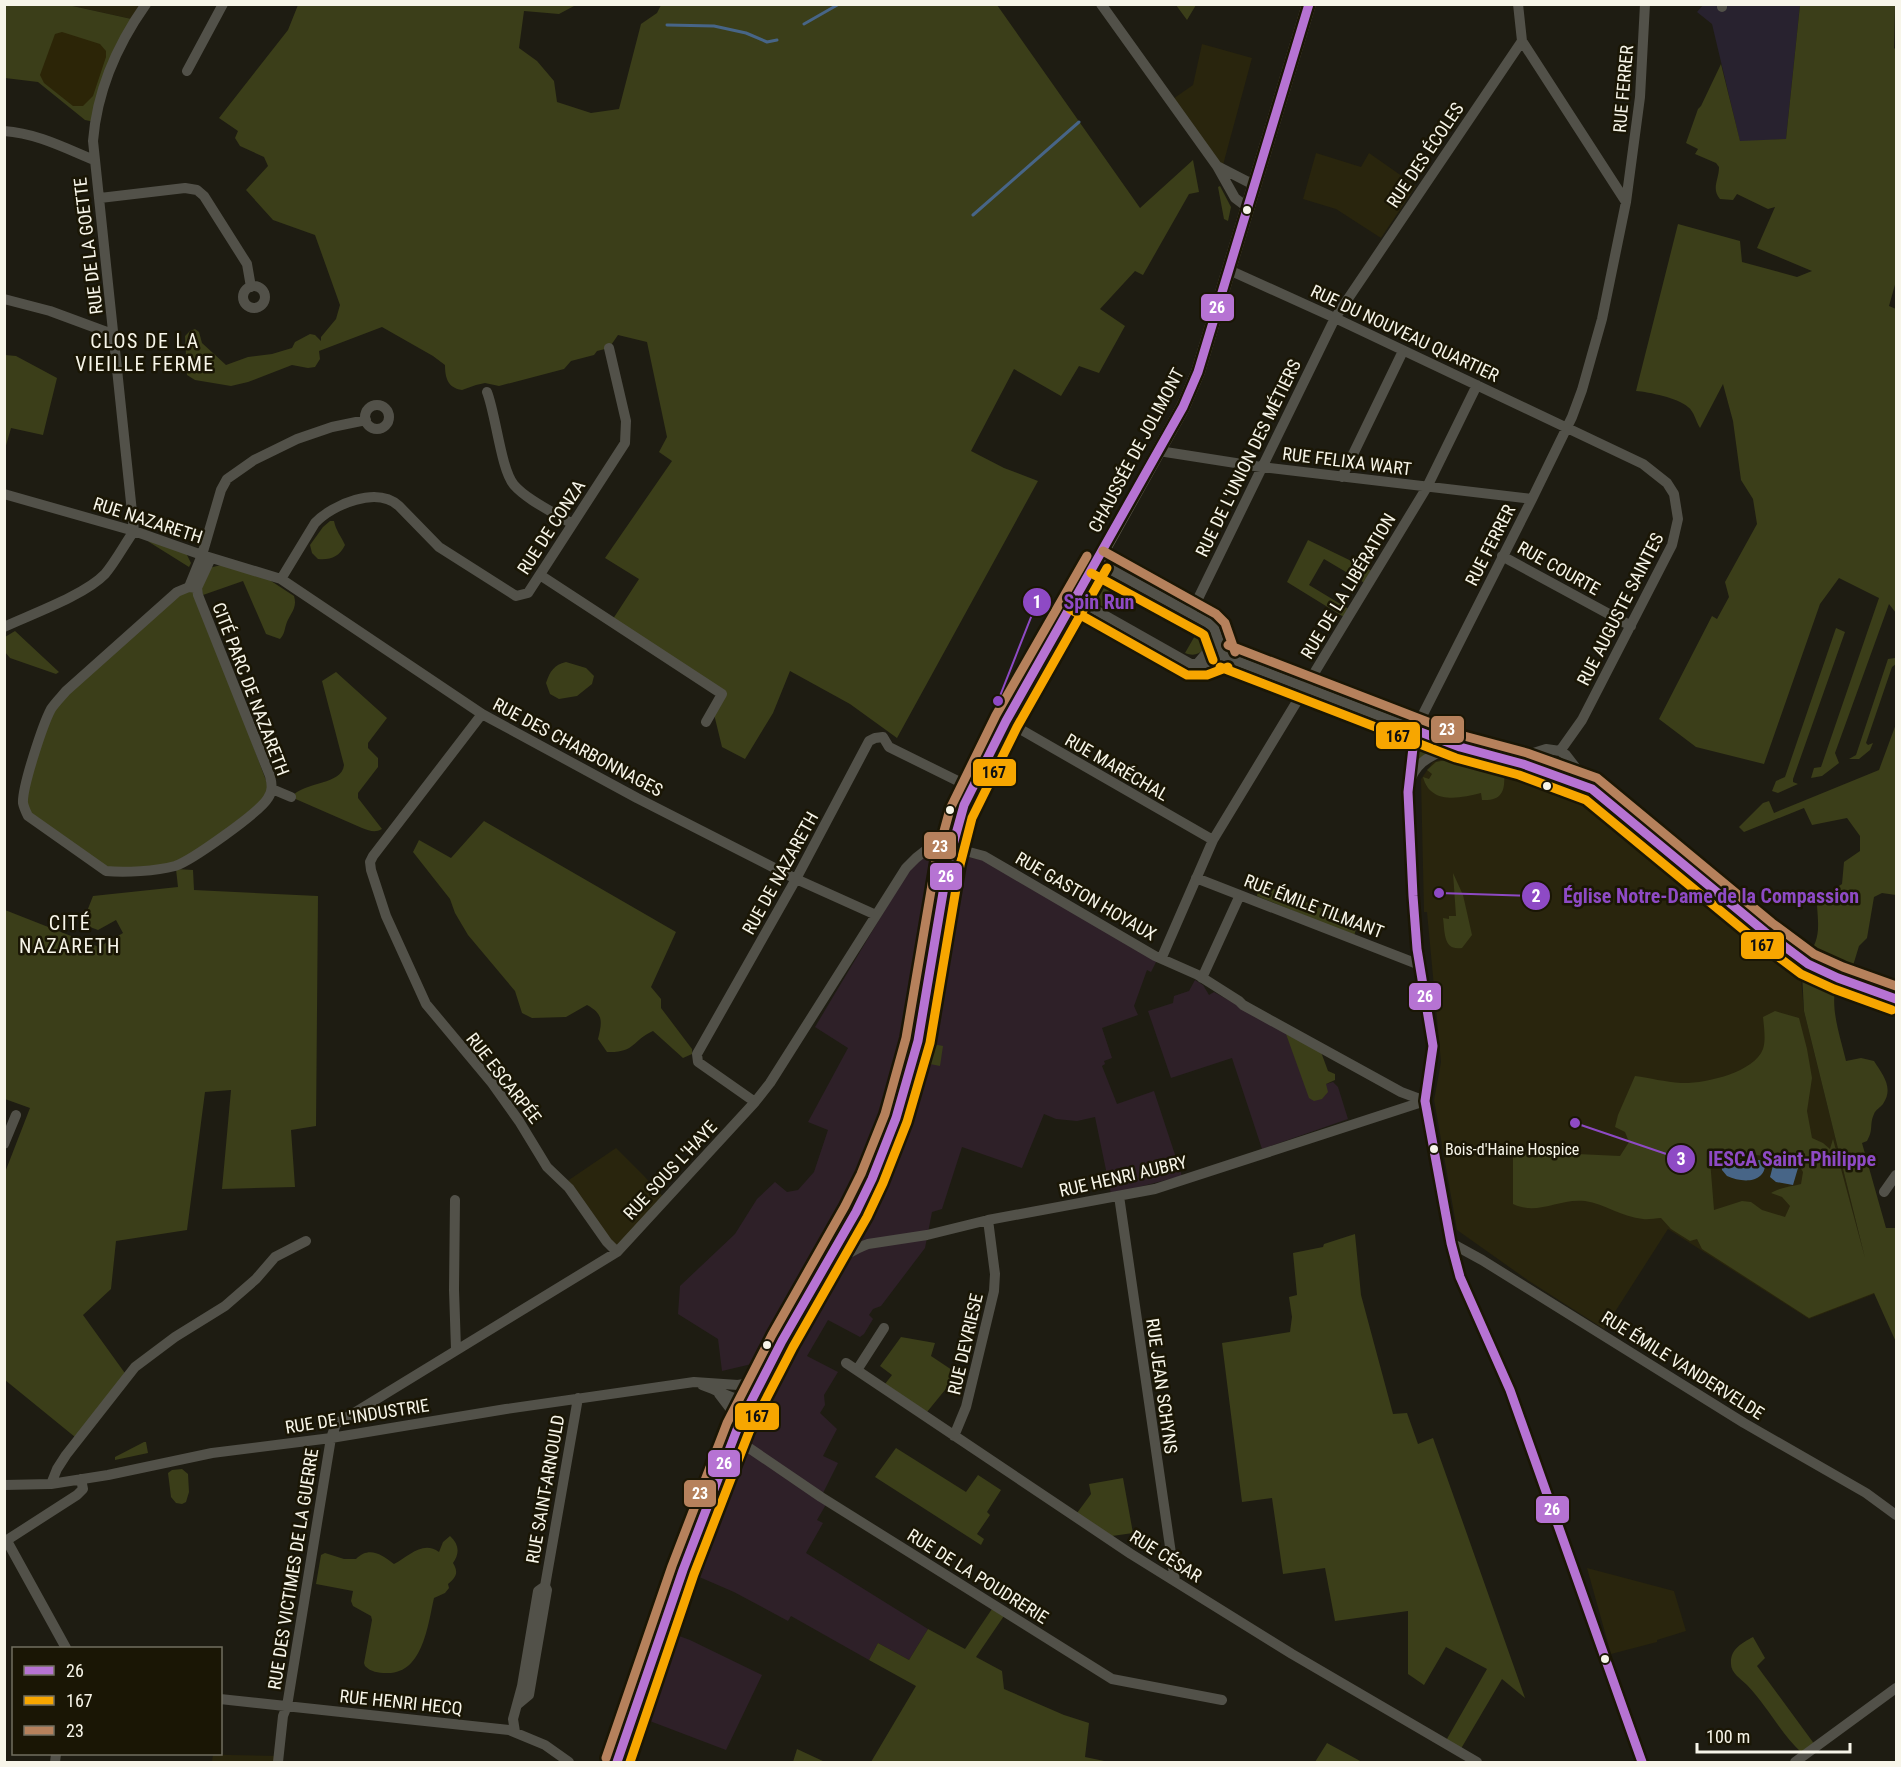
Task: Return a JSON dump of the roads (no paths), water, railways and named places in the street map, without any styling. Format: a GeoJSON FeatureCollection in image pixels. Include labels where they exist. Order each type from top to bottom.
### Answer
{"type":"FeatureCollection","features":[{"type":"Feature","properties":{"kind":"main road","name":"CHAUSSÉE DE JOLIMONT"},"geometry":{"type":"LineString","coordinates":[[617,1762],[683,1570],[735,1432],[872,1179],[896,1118],[918,1041],[952,847],[961,814],[1006,721],[1159,451],[1198,372],[1309,4]]}},
{"type":"Feature","properties":{"kind":"street","name":"RUE DE LA GOETTE"},"geometry":{"type":"LineString","coordinates":[[134,531],[115,335],[94,160],[95,122],[100,99],[118,50],[146,4]]}},
{"type":"Feature","properties":{"kind":"street"},"geometry":{"type":"LineString","coordinates":[[187,71],[224,4]]}},
{"type":"Feature","properties":{"kind":"street"},"geometry":{"type":"LineString","coordinates":[[1101,4],[1217,166],[1235,198],[1246,207]]}},
{"type":"Feature","properties":{"kind":"street"},"geometry":{"type":"LineString","coordinates":[[1518,4],[1522,41],[1626,202]]}},
{"type":"Feature","properties":{"kind":"street","name":"RUE FERRER"},"geometry":{"type":"LineString","coordinates":[[1425,1101],[1433,1046],[1420,966],[1413,896],[1408,784],[1414,730],[1532,499],[1572,417],[1582,390],[1602,318],[1626,202],[1640,97],[1646,4]]}},
{"type":"Feature","properties":{"kind":"street","name":"RUE DES ÉCOLES"},"geometry":{"type":"LineString","coordinates":[[1335,318],[1522,41]]}},
{"type":"Feature","properties":{"kind":"street"},"geometry":{"type":"LineString","coordinates":[[4,131],[43,140],[94,160]]}},
{"type":"Feature","properties":{"kind":"street"},"geometry":{"type":"LineString","coordinates":[[1217,166],[1254,185]]}},
{"type":"Feature","properties":{"kind":"street"},"geometry":{"type":"LineString","coordinates":[[100,198],[185,188],[197,190],[204,196],[247,264],[251,287]]}},
{"type":"Feature","properties":{"kind":"street","name":"RUE DU NOUVEAU QUARTIER"},"geometry":{"type":"LineString","coordinates":[[1229,270],[1567,426]]}},
{"type":"Feature","properties":{"kind":"street"},"geometry":{"type":"LineString","coordinates":[[4,299],[50,311],[115,335]]}},
{"type":"Feature","properties":{"kind":"street","name":"RUE DE L'UNION DES MÉTIERS"},"geometry":{"type":"LineString","coordinates":[[1191,613],[1335,318]]}},
{"type":"Feature","properties":{"kind":"street","name":"RUE DE CONZA"},"geometry":{"type":"LineString","coordinates":[[281,579],[322,516],[341,505],[385,497],[393,500],[439,547],[516,596],[528,593],[625,443],[626,421],[609,348]]}},
{"type":"Feature","properties":{"kind":"street"},"geometry":{"type":"LineString","coordinates":[[1342,477],[1403,351]]}},
{"type":"Feature","properties":{"kind":"street","name":"RUE DE LA LIBÉRATION"},"geometry":{"type":"LineString","coordinates":[[1162,957],[1213,840],[1428,486],[1478,385]]}},
{"type":"Feature","properties":{"kind":"street"},"geometry":{"type":"LineString","coordinates":[[487,392],[509,478],[520,491],[572,524]]}},
{"type":"Feature","properties":{"kind":"street"},"geometry":{"type":"LineString","coordinates":[[193,588],[206,556],[221,490],[227,479],[254,460],[297,439],[333,427],[366,420]]}},
{"type":"Feature","properties":{"kind":"street","name":"RUE AUGUSTE SAINTES"},"geometry":{"type":"LineString","coordinates":[[1560,751],[1582,720],[1669,553],[1677,532],[1677,507],[1674,494],[1667,483],[1643,464],[1567,426]]}},
{"type":"Feature","properties":{"kind":"street","name":"RUE FELIXA WART"},"geometry":{"type":"LineString","coordinates":[[1159,451],[1261,467],[1532,499]]}},
{"type":"Feature","properties":{"kind":"street","name":"RUE NAZARETH"},"geometry":{"type":"LineString","coordinates":[[4,494],[134,531],[281,579]]}},
{"type":"Feature","properties":{"kind":"street"},"geometry":{"type":"LineString","coordinates":[[4,627],[99,580],[134,531]]}},
{"type":"Feature","properties":{"kind":"street","name":"RUE COURTE"},"geometry":{"type":"LineString","coordinates":[[1502,556],[1631,627]]}},
{"type":"Feature","properties":{"kind":"street"},"geometry":{"type":"LineString","coordinates":[[1097,562],[1208,623],[1216,633],[1224,656]]}},
{"type":"Feature","properties":{"kind":"street"},"geometry":{"type":"LineString","coordinates":[[540,575],[725,690],[706,722]]}},
{"type":"Feature","properties":{"kind":"street","name":"RUE DES CHARBONNAGES"},"geometry":{"type":"LineString","coordinates":[[281,579],[482,714],[637,798],[796,879],[876,915]]}},
{"type":"Feature","properties":{"kind":"street","name":"CITÉ PARC DE NAZARETH"},"geometry":{"type":"LineString","coordinates":[[193,588],[270,776],[272,789],[269,798],[262,806],[188,861],[167,867],[119,872],[106,871],[28,816],[24,810],[23,801],[46,719],[59,699],[177,592],[193,588]]}},
{"type":"Feature","properties":{"kind":"street"},"geometry":{"type":"LineString","coordinates":[[1076,600],[1191,664],[1224,656],[1460,747],[1511,760],[1546,749],[1560,751],[1605,801],[1765,932],[1808,964],[1838,978],[1896,999]]}},
{"type":"Feature","properties":{"kind":"street"},"geometry":{"type":"LineString","coordinates":[[1197,664],[1209,650],[1216,633]]}},
{"type":"Feature","properties":{"kind":"street","name":"RUE ESCARPÉE"},"geometry":{"type":"LineString","coordinates":[[482,714],[373,856],[370,862],[371,870],[384,912],[426,1004],[492,1083],[547,1167],[569,1188],[607,1242],[617,1252]]}},
{"type":"Feature","properties":{"kind":"street","name":"RUE MARÉCHAL"},"geometry":{"type":"LineString","coordinates":[[1006,721],[1213,840]]}},
{"type":"Feature","properties":{"kind":"street","name":"RUE DE NAZARETH"},"geometry":{"type":"LineString","coordinates":[[755,1102],[698,1062],[696,1058],[796,879],[869,741],[883,737],[889,747],[972,788]]}},
{"type":"Feature","properties":{"kind":"street"},"geometry":{"type":"LineString","coordinates":[[1408,784],[1420,763],[1436,753],[1460,747]]}},
{"type":"Feature","properties":{"kind":"street"},"geometry":{"type":"LineString","coordinates":[[272,789],[291,797]]}},
{"type":"Feature","properties":{"kind":"street","name":"RUE SOUS L'HAYE"},"geometry":{"type":"LineString","coordinates":[[331,1438],[333,1428],[338,1422],[617,1252],[755,1102],[779,1071],[906,868],[930,847],[939,844],[952,847]]}},
{"type":"Feature","properties":{"kind":"street","name":"RUE GASTON HOYAUX"},"geometry":{"type":"LineString","coordinates":[[952,847],[984,856],[1155,956],[1162,957],[1202,978],[1243,1005],[1320,1048],[1401,1092],[1425,1101]]}},
{"type":"Feature","properties":{"kind":"street","name":"RUE ÉMILE TILMANT"},"geometry":{"type":"LineString","coordinates":[[1196,878],[1420,966]]}},
{"type":"Feature","properties":{"kind":"street"},"geometry":{"type":"LineString","coordinates":[[1202,978],[1240,895]]}},
{"type":"Feature","properties":{"kind":"street"},"geometry":{"type":"LineString","coordinates":[[1425,1101],[1451,1243],[1460,1277],[1518,1412],[1642,1762]]}},
{"type":"Feature","properties":{"kind":"street","name":"RUE HENRI AUBRY"},"geometry":{"type":"LineString","coordinates":[[825,1266],[868,1244],[927,1235],[988,1220],[1155,1189],[1425,1101]]}},
{"type":"Feature","properties":{"kind":"street"},"geometry":{"type":"LineString","coordinates":[[4,1144],[16,1115]]}},
{"type":"Feature","properties":{"kind":"street"},"geometry":{"type":"LineString","coordinates":[[1884,1192],[1896,1175]]}},
{"type":"Feature","properties":{"kind":"street","name":"RUE JEAN SCHYNS"},"geometry":{"type":"LineString","coordinates":[[1119,1196],[1175,1581]]}},
{"type":"Feature","properties":{"kind":"street"},"geometry":{"type":"LineString","coordinates":[[455,1200],[456,1349]]}},
{"type":"Feature","properties":{"kind":"street","name":"RUE DEVRIESE"},"geometry":{"type":"LineString","coordinates":[[954,1436],[966,1407],[994,1291],[995,1274],[988,1220]]}},
{"type":"Feature","properties":{"kind":"street"},"geometry":{"type":"LineString","coordinates":[[51,1484],[66,1455],[135,1367],[175,1337],[225,1306],[256,1279],[275,1257],[306,1240]]}},
{"type":"Feature","properties":{"kind":"street","name":"RUE ÉMILE VANDERVELDE"},"geometry":{"type":"LineString","coordinates":[[1451,1243],[1764,1435],[1866,1493],[1896,1515]]}},
{"type":"Feature","properties":{"kind":"street"},"geometry":{"type":"LineString","coordinates":[[856,1370],[884,1328]]}},
{"type":"Feature","properties":{"kind":"street","name":"RUE CÉSAR"},"geometry":{"type":"LineString","coordinates":[[846,1363],[1175,1581],[1292,1654],[1477,1762]]}},
{"type":"Feature","properties":{"kind":"street","name":"RUE DE L'INDUSTRIE"},"geometry":{"type":"LineString","coordinates":[[4,1485],[51,1484],[212,1453],[331,1438],[578,1398],[694,1382],[738,1385],[761,1381]]}},
{"type":"Feature","properties":{"kind":"street","name":"RUE DE L'INDUSTRIE"},"geometry":{"type":"LineString","coordinates":[[694,1382],[739,1401],[752,1399]]}},
{"type":"Feature","properties":{"kind":"street","name":"RUE DE L'INDUSTRIE"},"geometry":{"type":"LineString","coordinates":[[706,1386],[724,1399],[732,1411],[735,1432]]}},
{"type":"Feature","properties":{"kind":"street","name":"RUE SAINT-ARNOULD"},"geometry":{"type":"LineString","coordinates":[[513,1719],[517,1705],[529,1695],[547,1590],[544,1586],[578,1398]]}},
{"type":"Feature","properties":{"kind":"street","name":"RUE DE LA POUDRERIE"},"geometry":{"type":"LineString","coordinates":[[735,1432],[821,1497],[1112,1679],[1222,1700]]}},
{"type":"Feature","properties":{"kind":"street","name":"RUE DES VICTIMES DE LA GUERRE"},"geometry":{"type":"LineString","coordinates":[[278,1762],[283,1716],[287,1706],[331,1438]]}},
{"type":"Feature","properties":{"kind":"street"},"geometry":{"type":"LineString","coordinates":[[65,1647],[6,1542],[77,1495],[83,1489],[81,1479]]}},
{"type":"Feature","properties":{"kind":"street"},"geometry":{"type":"LineString","coordinates":[[1795,1762],[1896,1688]]}},
{"type":"Feature","properties":{"kind":"street","name":"RUE HENRI HECQ"},"geometry":{"type":"LineString","coordinates":[[222,1699],[502,1729],[545,1745],[569,1762]]}},
{"type":"Feature","properties":{"kind":"street"},"geometry":{"type":"LineString","coordinates":[[502,1729],[513,1719]]}},
{"type":"Feature","properties":{"kind":"street"},"geometry":{"type":"LineString","coordinates":[[513,1719],[515,1732]]}},
{"type":"Feature","properties":{"kind":"water"},"geometry":{"type":"Polygon","coordinates":[[[1728,1154],[1765,1161],[1765,1169],[1758,1178],[1752,1180],[1740,1180],[1727,1176],[1722,1170],[1721,1158],[1728,1154]]]}},
{"type":"Feature","properties":{"kind":"water"},"geometry":{"type":"Polygon","coordinates":[[[1782,1159],[1795,1163],[1798,1168],[1793,1185],[1776,1182],[1770,1177],[1774,1162],[1782,1159]]]}},
{"type":"Feature","properties":{"kind":"waterway"},"geometry":{"type":"LineString","coordinates":[[804,24],[839,4]]}},
{"type":"Feature","properties":{"kind":"waterway"},"geometry":{"type":"LineString","coordinates":[[667,25],[714,26],[746,33],[767,42],[777,40]]}},
{"type":"Feature","properties":{"kind":"waterway"},"geometry":{"type":"LineString","coordinates":[[973,215],[1079,122]]}},
{"type":"Feature","properties":{"kind":"place","name":"Spin Run"},"geometry":{"type":"Point","coordinates":[998,701]}},
{"type":"Feature","properties":{"kind":"place","name":"Église Notre-Dame de la Compassion"},"geometry":{"type":"Point","coordinates":[1439,893]}},
{"type":"Feature","properties":{"kind":"place","name":"IESCA Saint-Philippe"},"geometry":{"type":"Point","coordinates":[1575,1123]}},
{"type":"Feature","properties":{"kind":"place","name":"Bois-d'Haine Hospice"},"geometry":{"type":"Point","coordinates":[1434,1149]}},
{"type":"Feature","properties":{"kind":"district","name":"CLOS DE LA VIEILLE FERME"},"geometry":{"type":"Point","coordinates":[145,352]}},
{"type":"Feature","properties":{"kind":"district","name":"CITÉ NAZARETH"},"geometry":{"type":"Point","coordinates":[70,934]}}]}
